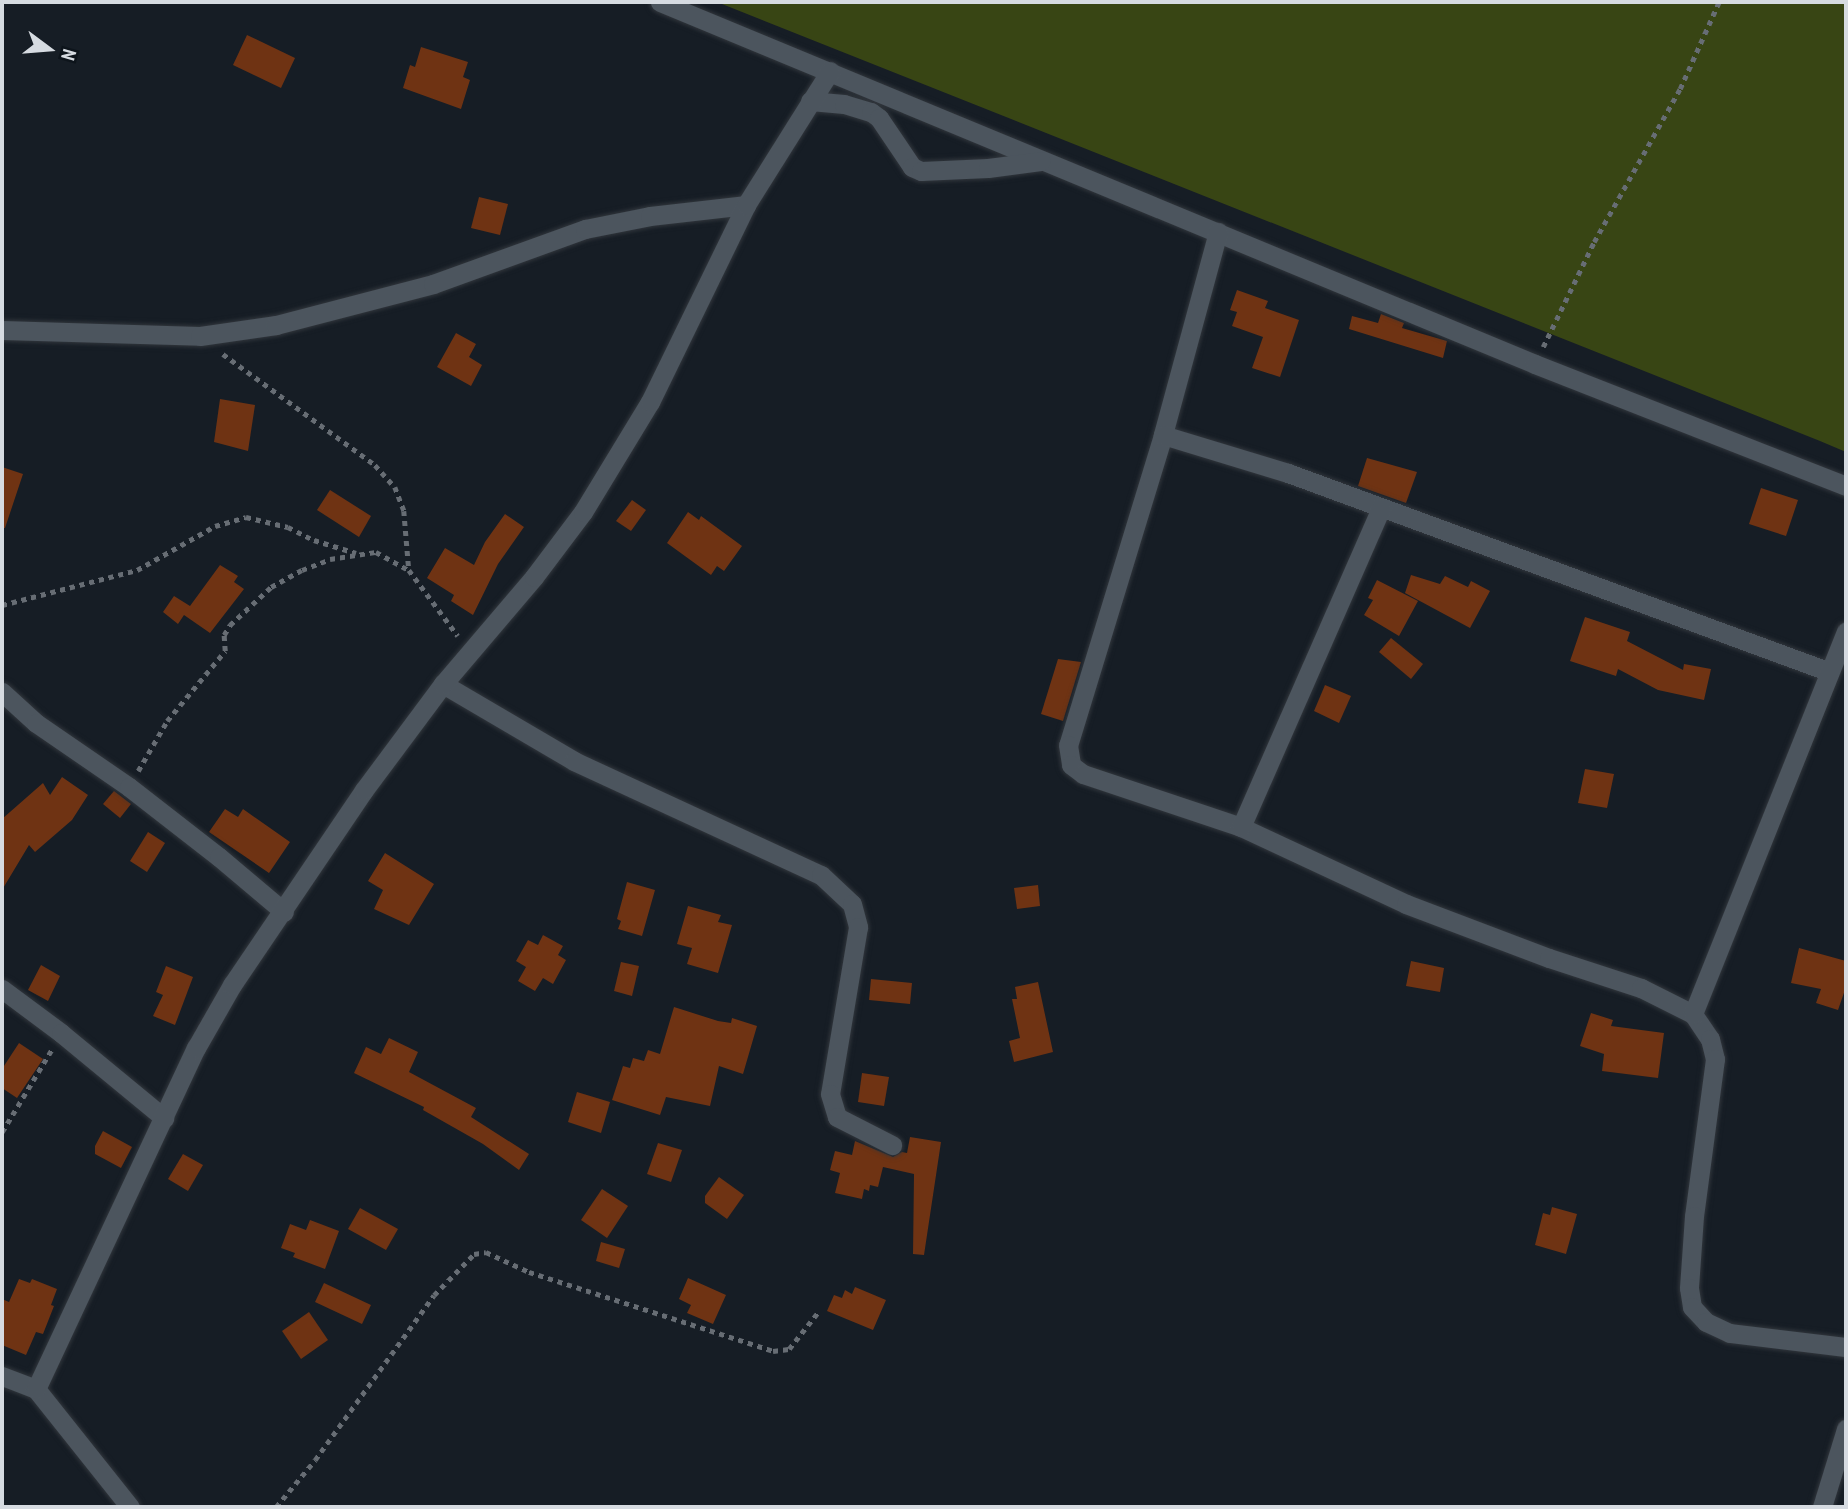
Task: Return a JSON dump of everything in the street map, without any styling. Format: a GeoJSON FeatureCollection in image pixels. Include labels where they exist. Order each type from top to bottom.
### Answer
{"type":"FeatureCollection","features":[{"type":"Feature","properties":{"kind":"street"},"geometry":{"type":"LineString","coordinates":[[660,2],[1535,364],[1846,486]]}},
{"type":"Feature","properties":{"kind":"street"},"geometry":{"type":"LineString","coordinates":[[36,1389],[196,1048],[232,985],[284,912],[364,790],[468,651],[534,577],[583,512],[650,402],[746,205],[830,71]]}},
{"type":"Feature","properties":{"kind":"street"},"geometry":{"type":"LineString","coordinates":[[810,102],[844,104],[871,112],[879,118],[912,167],[921,171],[975,169],[1042,161]]}},
{"type":"Feature","properties":{"kind":"street"},"geometry":{"type":"LineString","coordinates":[[2,330],[200,336],[276,325],[347,309],[433,284],[585,229],[650,216],[746,205]]}},
{"type":"Feature","properties":{"kind":"street"},"geometry":{"type":"LineString","coordinates":[[1218,232],[1163,435],[1068,745],[1072,765],[1083,774],[1241,827],[1406,904],[1549,958],[1641,988],[1693,1014],[1710,1039],[1715,1059],[1694,1216],[1689,1287],[1692,1307],[1706,1322],[1730,1334],[1846,1347]]}},
{"type":"Feature","properties":{"kind":"street"},"geometry":{"type":"LineString","coordinates":[[1163,435],[1288,473],[1830,672]]}},
{"type":"Feature","properties":{"kind":"street"},"geometry":{"type":"LineString","coordinates":[[1241,827],[1381,508]]}},
{"type":"Feature","properties":{"kind":"street"},"geometry":{"type":"LineString","coordinates":[[1693,1014],[1846,632]]}},
{"type":"Feature","properties":{"kind":"street"},"geometry":{"type":"LineString","coordinates":[[443,684],[574,761],[821,875],[852,904],[858,927],[830,1094],[837,1116],[892,1145]]}},
{"type":"Feature","properties":{"kind":"street"},"geometry":{"type":"LineString","coordinates":[[2,692],[36,723],[129,787],[284,912]]}},
{"type":"Feature","properties":{"kind":"street"},"geometry":{"type":"LineString","coordinates":[[2,989],[61,1033],[164,1118]]}},
{"type":"Feature","properties":{"kind":"street"},"geometry":{"type":"LineString","coordinates":[[2,1376],[36,1389],[130,1507]]}},
{"type":"Feature","properties":{"kind":"street"},"geometry":{"type":"LineString","coordinates":[[1822,1507],[1846,1429]]}},
{"type":"Feature","properties":{"kind":"path"},"geometry":{"type":"LineString","coordinates":[[1535,364],[1594,242],[1680,89],[1719,2]]}},
{"type":"Feature","properties":{"kind":"path"},"geometry":{"type":"LineString","coordinates":[[200,336],[277,396],[375,465],[395,487],[404,511],[409,570]]}},
{"type":"Feature","properties":{"kind":"path"},"geometry":{"type":"LineString","coordinates":[[2,605],[137,570],[215,526],[247,517],[288,527],[314,540],[357,553]]}},
{"type":"Feature","properties":{"kind":"path"},"geometry":{"type":"LineString","coordinates":[[129,787],[167,720],[225,651],[226,629],[240,613],[271,587],[302,570],[330,559],[376,552],[409,570],[468,651]]}},
{"type":"Feature","properties":{"kind":"path"},"geometry":{"type":"LineString","coordinates":[[2,1132],[61,1033]]}},
{"type":"Feature","properties":{"kind":"path"},"geometry":{"type":"LineString","coordinates":[[276,1507],[315,1461],[435,1295],[474,1254],[486,1252],[529,1272],[773,1351],[789,1349],[819,1311]]}},
{"type":"Feature","properties":{"kind":"green space"},"geometry":{"type":"Polygon","coordinates":[[[717,2],[1846,2],[1846,452],[1820,441],[717,2]]]}},
{"type":"Feature","properties":{"kind":"building"},"geometry":{"type":"Polygon","coordinates":[[[247,35],[295,58],[281,88],[233,65],[247,35]]]}},
{"type":"Feature","properties":{"kind":"building"},"geometry":{"type":"Polygon","coordinates":[[[421,47],[468,62],[463,77],[470,80],[461,109],[403,88],[410,65],[415,67],[421,47]]]}},
{"type":"Feature","properties":{"kind":"building"},"geometry":{"type":"Polygon","coordinates":[[[479,197],[508,204],[500,235],[471,228],[479,197]]]}},
{"type":"Feature","properties":{"kind":"building"},"geometry":{"type":"Polygon","coordinates":[[[1237,290],[1268,301],[1265,308],[1299,320],[1280,377],[1252,368],[1263,337],[1232,326],[1237,312],[1230,310],[1237,290]]]}},
{"type":"Feature","properties":{"kind":"building"},"geometry":{"type":"Polygon","coordinates":[[[1381,314],[1404,323],[1402,328],[1447,341],[1443,358],[1349,329],[1352,316],[1378,323],[1381,314]]]}},
{"type":"Feature","properties":{"kind":"building"},"geometry":{"type":"Polygon","coordinates":[[[456,333],[476,344],[469,357],[482,365],[471,386],[437,367],[456,333]]]}},
{"type":"Feature","properties":{"kind":"building"},"geometry":{"type":"Polygon","coordinates":[[[220,399],[255,405],[248,451],[214,442],[220,399]]]}},
{"type":"Feature","properties":{"kind":"building"},"geometry":{"type":"Polygon","coordinates":[[[1367,458],[1417,472],[1406,503],[1358,486],[1367,458]]]}},
{"type":"Feature","properties":{"kind":"building"},"geometry":{"type":"Polygon","coordinates":[[[2,467],[23,474],[5,528],[2,528],[2,467]]]}},
{"type":"Feature","properties":{"kind":"building"},"geometry":{"type":"Polygon","coordinates":[[[1761,488],[1798,500],[1786,536],[1749,524],[1761,488]]]}},
{"type":"Feature","properties":{"kind":"building"},"geometry":{"type":"Polygon","coordinates":[[[330,490],[371,516],[359,537],[317,510],[330,490]]]}},
{"type":"Feature","properties":{"kind":"building"},"geometry":{"type":"Polygon","coordinates":[[[632,500],[646,510],[631,531],[616,521],[632,500]]]}},
{"type":"Feature","properties":{"kind":"building"},"geometry":{"type":"Polygon","coordinates":[[[688,512],[699,520],[701,516],[742,546],[724,571],[717,566],[711,575],[667,543],[688,512]]]}},
{"type":"Feature","properties":{"kind":"building"},"geometry":{"type":"Polygon","coordinates":[[[505,514],[524,527],[498,564],[473,615],[451,601],[454,595],[427,578],[445,548],[474,565],[485,542],[505,514]]]}},
{"type":"Feature","properties":{"kind":"building"},"geometry":{"type":"Polygon","coordinates":[[[220,565],[238,576],[234,582],[244,589],[210,633],[184,615],[178,624],[163,612],[174,596],[190,606],[220,565]]]}},
{"type":"Feature","properties":{"kind":"building"},"geometry":{"type":"Polygon","coordinates":[[[1411,575],[1440,584],[1445,576],[1468,587],[1471,581],[1490,591],[1470,628],[1405,593],[1411,575]]]}},
{"type":"Feature","properties":{"kind":"building"},"geometry":{"type":"Polygon","coordinates":[[[1377,580],[1418,601],[1399,636],[1364,615],[1373,600],[1368,598],[1377,580]]]}},
{"type":"Feature","properties":{"kind":"building"},"geometry":{"type":"Polygon","coordinates":[[[1585,617],[1630,632],[1627,641],[1683,670],[1684,664],[1711,669],[1704,700],[1658,690],[1618,669],[1616,676],[1570,661],[1585,617]]]}},
{"type":"Feature","properties":{"kind":"building"},"geometry":{"type":"Polygon","coordinates":[[[1391,638],[1423,664],[1411,679],[1379,652],[1391,638]]]}},
{"type":"Feature","properties":{"kind":"building"},"geometry":{"type":"Polygon","coordinates":[[[1058,659],[1081,662],[1063,721],[1041,714],[1058,659]]]}},
{"type":"Feature","properties":{"kind":"building"},"geometry":{"type":"Polygon","coordinates":[[[1325,685],[1351,696],[1339,723],[1314,711],[1325,685]]]}},
{"type":"Feature","properties":{"kind":"building"},"geometry":{"type":"Polygon","coordinates":[[[1585,769],[1614,774],[1607,808],[1578,803],[1585,769]]]}},
{"type":"Feature","properties":{"kind":"building"},"geometry":{"type":"Polygon","coordinates":[[[62,777],[88,795],[72,820],[35,852],[29,845],[2,890],[2,819],[43,783],[50,795],[62,777]]]}},
{"type":"Feature","properties":{"kind":"building"},"geometry":{"type":"Polygon","coordinates":[[[114,791],[131,804],[120,818],[103,804],[114,791]]]}},
{"type":"Feature","properties":{"kind":"building"},"geometry":{"type":"Polygon","coordinates":[[[225,809],[238,817],[243,809],[290,842],[269,873],[209,832],[225,809]]]}},
{"type":"Feature","properties":{"kind":"building"},"geometry":{"type":"Polygon","coordinates":[[[148,832],[165,843],[147,872],[130,861],[148,832]]]}},
{"type":"Feature","properties":{"kind":"building"},"geometry":{"type":"Polygon","coordinates":[[[385,853],[434,884],[409,925],[374,909],[383,890],[368,881],[385,853]]]}},
{"type":"Feature","properties":{"kind":"building"},"geometry":{"type":"Polygon","coordinates":[[[627,882],[655,890],[642,936],[618,929],[621,921],[617,919],[627,882]]]}},
{"type":"Feature","properties":{"kind":"building"},"geometry":{"type":"Polygon","coordinates":[[[1038,885],[1040,906],[1017,909],[1014,888],[1038,885]]]}},
{"type":"Feature","properties":{"kind":"building"},"geometry":{"type":"Polygon","coordinates":[[[688,906],[721,915],[718,922],[732,925],[718,973],[687,964],[692,948],[677,944],[688,906]]]}},
{"type":"Feature","properties":{"kind":"building"},"geometry":{"type":"Polygon","coordinates":[[[543,935],[563,946],[558,955],[566,960],[553,984],[543,978],[535,991],[518,981],[526,967],[516,961],[528,940],[538,945],[543,935]]]}},
{"type":"Feature","properties":{"kind":"building"},"geometry":{"type":"Polygon","coordinates":[[[1799,948],[1846,961],[1846,987],[1838,1010],[1816,1003],[1821,989],[1791,983],[1799,948]]]}},
{"type":"Feature","properties":{"kind":"building"},"geometry":{"type":"Polygon","coordinates":[[[1411,961],[1444,968],[1440,992],[1406,986],[1411,961]]]}},
{"type":"Feature","properties":{"kind":"building"},"geometry":{"type":"Polygon","coordinates":[[[621,962],[639,966],[632,996],[614,991],[621,962]]]}},
{"type":"Feature","properties":{"kind":"building"},"geometry":{"type":"Polygon","coordinates":[[[41,965],[60,976],[48,1001],[28,990],[41,965]]]}},
{"type":"Feature","properties":{"kind":"building"},"geometry":{"type":"Polygon","coordinates":[[[166,966],[193,977],[175,1025],[153,1016],[163,995],[156,992],[166,966]]]}},
{"type":"Feature","properties":{"kind":"building"},"geometry":{"type":"Polygon","coordinates":[[[871,979],[912,983],[910,1004],[869,1000],[871,979]]]}},
{"type":"Feature","properties":{"kind":"building"},"geometry":{"type":"Polygon","coordinates":[[[1038,982],[1053,1052],[1014,1062],[1009,1041],[1020,1038],[1012,999],[1017,999],[1015,987],[1038,982]]]}},
{"type":"Feature","properties":{"kind":"building"},"geometry":{"type":"Polygon","coordinates":[[[674,1007],[718,1021],[731,1023],[732,1018],[757,1026],[743,1074],[719,1066],[710,1106],[666,1097],[660,1115],[612,1100],[623,1066],[630,1068],[633,1058],[644,1061],[648,1050],[660,1054],[674,1007]]]}},
{"type":"Feature","properties":{"kind":"building"},"geometry":{"type":"Polygon","coordinates":[[[1591,1013],[1613,1020],[1611,1026],[1664,1033],[1658,1078],[1602,1071],[1604,1054],[1580,1046],[1591,1013]]]}},
{"type":"Feature","properties":{"kind":"building"},"geometry":{"type":"Polygon","coordinates":[[[389,1038],[418,1052],[409,1072],[476,1108],[471,1117],[529,1154],[519,1170],[483,1144],[423,1110],[424,1107],[354,1073],[366,1047],[381,1054],[389,1038]]]}},
{"type":"Feature","properties":{"kind":"building"},"geometry":{"type":"Polygon","coordinates":[[[19,1043],[43,1059],[17,1098],[2,1088],[2,1069],[19,1043]]]}},
{"type":"Feature","properties":{"kind":"building"},"geometry":{"type":"Polygon","coordinates":[[[862,1073],[889,1077],[884,1106],[858,1102],[862,1073]]]}},
{"type":"Feature","properties":{"kind":"building"},"geometry":{"type":"Polygon","coordinates":[[[577,1092],[610,1102],[601,1133],[568,1122],[577,1092]]]}},
{"type":"Feature","properties":{"kind":"building"},"geometry":{"type":"Polygon","coordinates":[[[103,1131],[132,1147],[121,1168],[95,1154],[95,1146],[103,1131]]]}},
{"type":"Feature","properties":{"kind":"building"},"geometry":{"type":"Polygon","coordinates":[[[910,1137],[941,1142],[924,1255],[913,1254],[914,1174],[883,1167],[878,1187],[870,1185],[869,1191],[864,1189],[862,1199],[835,1193],[840,1173],[830,1170],[835,1151],[852,1155],[855,1141],[893,1157],[902,1152],[907,1153],[910,1137]]]}},
{"type":"Feature","properties":{"kind":"building"},"geometry":{"type":"Polygon","coordinates":[[[658,1143],[682,1150],[671,1182],[647,1174],[658,1143]]]}},
{"type":"Feature","properties":{"kind":"building"},"geometry":{"type":"Polygon","coordinates":[[[183,1154],[203,1165],[188,1191],[168,1179],[183,1154]]]}},
{"type":"Feature","properties":{"kind":"building"},"geometry":{"type":"Polygon","coordinates":[[[719,1177],[744,1195],[727,1219],[705,1203],[705,1196],[719,1177]]]}},
{"type":"Feature","properties":{"kind":"building"},"geometry":{"type":"Polygon","coordinates":[[[602,1189],[628,1206],[607,1238],[581,1220],[602,1189]]]}},
{"type":"Feature","properties":{"kind":"building"},"geometry":{"type":"Polygon","coordinates":[[[1552,1207],[1577,1214],[1566,1254],[1535,1245],[1543,1213],[1550,1215],[1552,1207]]]}},
{"type":"Feature","properties":{"kind":"building"},"geometry":{"type":"Polygon","coordinates":[[[360,1208],[398,1229],[386,1250],[348,1229],[360,1208]]]}},
{"type":"Feature","properties":{"kind":"building"},"geometry":{"type":"Polygon","coordinates":[[[310,1220],[339,1231],[325,1269],[293,1257],[295,1253],[281,1248],[290,1224],[306,1230],[310,1220]]]}},
{"type":"Feature","properties":{"kind":"building"},"geometry":{"type":"Polygon","coordinates":[[[601,1242],[625,1249],[619,1268],[596,1261],[601,1242]]]}},
{"type":"Feature","properties":{"kind":"building"},"geometry":{"type":"Polygon","coordinates":[[[688,1278],[726,1295],[713,1324],[687,1313],[691,1305],[679,1299],[688,1278]]]}},
{"type":"Feature","properties":{"kind":"building"},"geometry":{"type":"Polygon","coordinates":[[[19,1279],[30,1283],[32,1279],[57,1289],[51,1305],[54,1306],[43,1334],[36,1332],[26,1355],[2,1345],[2,1299],[9,1302],[19,1279]]]}},
{"type":"Feature","properties":{"kind":"building"},"geometry":{"type":"Polygon","coordinates":[[[324,1283],[371,1305],[362,1324],[315,1302],[324,1283]]]}},
{"type":"Feature","properties":{"kind":"building"},"geometry":{"type":"Polygon","coordinates":[[[855,1287],[886,1300],[873,1330],[827,1311],[834,1295],[842,1298],[845,1290],[852,1294],[855,1287]]]}},
{"type":"Feature","properties":{"kind":"building"},"geometry":{"type":"Polygon","coordinates":[[[309,1312],[328,1340],[301,1359],[282,1331],[309,1312]]]}}]}
